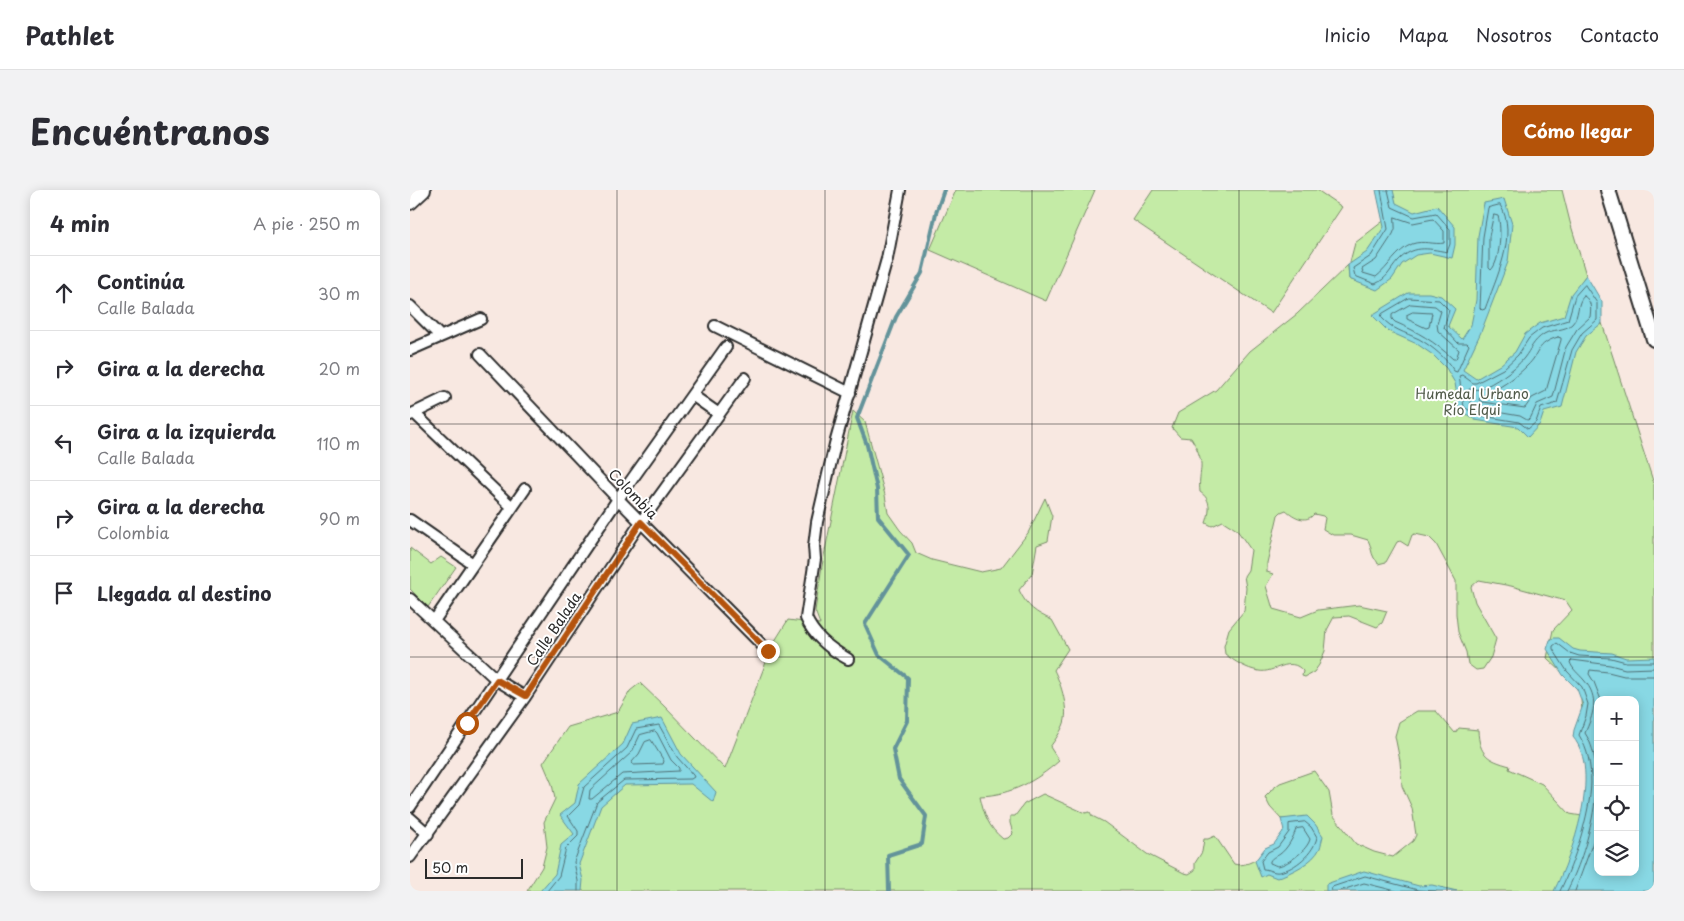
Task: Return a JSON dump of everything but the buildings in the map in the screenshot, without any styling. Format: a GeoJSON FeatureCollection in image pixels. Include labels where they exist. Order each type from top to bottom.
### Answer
{"type":"FeatureCollection","features":[{"type":"Feature","properties":{"kind":"main road"},"geometry":{"type":"LineString","coordinates":[[410,202],[423,190]]}},
{"type":"Feature","properties":{"kind":"main road"},"geometry":{"type":"LineString","coordinates":[[1608,190],[1654,339]]}},
{"type":"Feature","properties":{"kind":"street"},"geometry":{"type":"LineString","coordinates":[[848,659],[821,641],[809,626],[806,618],[815,559],[814,546],[817,522],[835,444],[886,258],[900,190]]}},
{"type":"Feature","properties":{"kind":"street"},"geometry":{"type":"LineString","coordinates":[[410,306],[440,336]]}},
{"type":"Feature","properties":{"kind":"street"},"geometry":{"type":"LineString","coordinates":[[410,350],[481,319]]}},
{"type":"Feature","properties":{"kind":"street"},"geometry":{"type":"LineString","coordinates":[[715,326],[850,393]]}},
{"type":"Feature","properties":{"kind":"street","name":"Calle Balada"},"geometry":{"type":"LineString","coordinates":[[410,807],[618,499],[726,348]]}},
{"type":"Feature","properties":{"kind":"street","name":"Colombia"},"geometry":{"type":"LineString","coordinates":[[480,354],[618,499],[768,651]]}},
{"type":"Feature","properties":{"kind":"street","name":"Calle Balada"},"geometry":{"type":"LineString","coordinates":[[410,858],[526,696],[641,522],[745,378]]}},
{"type":"Feature","properties":{"kind":"street"},"geometry":{"type":"LineString","coordinates":[[692,395],[719,414]]}},
{"type":"Feature","properties":{"kind":"street"},"geometry":{"type":"LineString","coordinates":[[446,398],[412,414],[512,507]]}},
{"type":"Feature","properties":{"kind":"street"},"geometry":{"type":"LineString","coordinates":[[434,621],[525,489]]}},
{"type":"Feature","properties":{"kind":"street"},"geometry":{"type":"LineString","coordinates":[[410,520],[473,564]]}},
{"type":"Feature","properties":{"kind":"street"},"geometry":{"type":"LineString","coordinates":[[410,599],[497,680],[526,696]]}},
{"type":"Feature","properties":{"kind":"street"},"geometry":{"type":"LineString","coordinates":[[410,818],[428,834]]}},
{"type":"Feature","properties":{"kind":"green space"},"geometry":{"type":"Polygon","coordinates":[[[956,190],[1095,190],[1046,301],[930,250],[956,190]]]}},
{"type":"Feature","properties":{"kind":"green space"},"geometry":{"type":"Polygon","coordinates":[[[1153,190],[1317,190],[1342,207],[1271,313],[1133,220],[1153,190]]]}},
{"type":"Feature","properties":{"kind":"green space","name":"Humedal Urbano Río Elqui"},"geometry":{"type":"Polygon","coordinates":[[[1391,190],[1562,190],[1586,275],[1583,279],[1598,326],[1602,323],[1654,484],[1654,891],[527,891],[542,867],[547,847],[544,822],[555,799],[552,784],[543,763],[568,727],[618,712],[630,691],[640,683],[725,769],[773,644],[788,620],[820,624],[815,611],[822,566],[853,411],[865,422],[885,495],[888,513],[912,543],[916,553],[932,560],[981,572],[1001,568],[1028,533],[1045,498],[1052,516],[1048,541],[1037,545],[1032,574],[1019,590],[1025,601],[1033,609],[1052,620],[1068,649],[1054,670],[1062,690],[1066,713],[1063,726],[1050,747],[1059,761],[1032,781],[1013,790],[980,796],[987,820],[1003,839],[1008,838],[1013,833],[1010,816],[1015,816],[1024,804],[1043,794],[1085,813],[1090,812],[1092,816],[1104,822],[1147,854],[1184,873],[1189,874],[1195,870],[1195,863],[1202,852],[1204,839],[1215,836],[1234,864],[1241,865],[1249,863],[1265,854],[1283,833],[1285,819],[1281,819],[1270,807],[1265,797],[1280,783],[1314,771],[1329,792],[1333,815],[1356,844],[1374,852],[1393,857],[1413,841],[1416,835],[1412,808],[1402,786],[1395,736],[1399,722],[1417,711],[1436,711],[1455,733],[1459,728],[1478,730],[1480,745],[1490,759],[1510,766],[1509,769],[1542,784],[1570,814],[1582,816],[1590,802],[1580,689],[1547,658],[1553,630],[1572,610],[1566,601],[1511,586],[1479,580],[1471,587],[1475,602],[1496,639],[1491,657],[1483,669],[1476,670],[1468,664],[1466,652],[1458,632],[1456,581],[1436,544],[1429,537],[1412,535],[1408,546],[1400,541],[1397,542],[1386,562],[1378,564],[1373,556],[1368,540],[1351,535],[1333,535],[1323,529],[1325,518],[1323,516],[1314,514],[1304,519],[1296,517],[1286,510],[1281,512],[1278,515],[1267,563],[1267,572],[1273,574],[1266,586],[1273,609],[1301,617],[1318,610],[1359,605],[1387,611],[1382,623],[1377,627],[1349,616],[1334,617],[1327,630],[1325,651],[1319,665],[1314,672],[1305,677],[1302,676],[1303,671],[1293,665],[1259,671],[1245,667],[1225,654],[1224,646],[1229,629],[1244,611],[1246,588],[1244,576],[1248,570],[1251,550],[1237,530],[1223,521],[1212,526],[1206,523],[1209,506],[1207,499],[1200,492],[1201,460],[1191,438],[1180,437],[1172,428],[1178,413],[1216,390],[1250,351],[1297,314],[1348,265],[1349,279],[1355,281],[1350,262],[1355,243],[1391,215],[1391,190]]]}},
{"type":"Feature","properties":{"kind":"green space"},"geometry":{"type":"Polygon","coordinates":[[[410,548],[431,564],[441,557],[456,567],[428,607],[410,589],[410,548]]]}},
{"type":"Feature","properties":{"kind":"water"},"geometry":{"type":"Polygon","coordinates":[[[1376,190],[1393,190],[1396,203],[1414,212],[1437,206],[1455,227],[1455,245],[1452,258],[1430,253],[1416,255],[1402,264],[1392,279],[1377,290],[1349,279],[1348,265],[1367,252],[1384,227],[1376,190]]]}},
{"type":"Feature","properties":{"kind":"water"},"geometry":{"type":"Polygon","coordinates":[[[1504,199],[1512,224],[1508,262],[1481,332],[1463,370],[1476,379],[1500,365],[1515,352],[1525,334],[1540,323],[1564,316],[1571,294],[1586,275],[1602,302],[1602,323],[1586,336],[1576,352],[1562,407],[1544,412],[1540,424],[1528,437],[1518,427],[1475,420],[1459,409],[1455,383],[1446,368],[1433,355],[1417,344],[1388,331],[1372,315],[1408,293],[1429,293],[1441,296],[1455,309],[1448,326],[1462,339],[1471,325],[1476,300],[1478,236],[1484,203],[1504,199]]]}},
{"type":"Feature","properties":{"kind":"water"},"geometry":{"type":"Polygon","coordinates":[[[1559,638],[1573,649],[1580,651],[1612,653],[1626,658],[1654,657],[1654,891],[1554,891],[1576,836],[1581,814],[1585,771],[1581,752],[1573,737],[1583,705],[1577,689],[1563,675],[1547,649],[1550,640],[1559,638]]]}},
{"type":"Feature","properties":{"kind":"water"},"geometry":{"type":"Polygon","coordinates":[[[662,718],[681,754],[716,792],[713,802],[691,784],[625,785],[601,806],[579,864],[583,880],[582,891],[540,891],[555,874],[561,845],[574,834],[560,815],[575,803],[579,784],[623,744],[632,724],[662,718]]]}},
{"type":"Feature","properties":{"kind":"water"},"geometry":{"type":"Polygon","coordinates":[[[1307,816],[1323,836],[1317,853],[1302,866],[1283,876],[1277,878],[1267,874],[1261,877],[1255,861],[1265,848],[1274,844],[1284,830],[1281,819],[1307,816]]]}},
{"type":"Feature","properties":{"kind":"water"},"geometry":{"type":"Polygon","coordinates":[[[1364,871],[1419,886],[1432,885],[1457,891],[1326,891],[1326,884],[1364,871]]]}},
{"type":"Feature","properties":{"kind":"waterway"},"geometry":{"type":"LineString","coordinates":[[889,891],[888,855],[922,844],[926,816],[899,779],[893,749],[907,721],[908,678],[879,655],[865,624],[909,555],[878,517],[877,489],[867,445],[857,418],[896,317],[922,273],[936,213],[944,190]]}},
{"type":"Feature","properties":{"kind":"route"},"geometry":{"type":"LineString","coordinates":[[467,723],[497,680],[526,696],[641,522],[768,651]]}}]}
